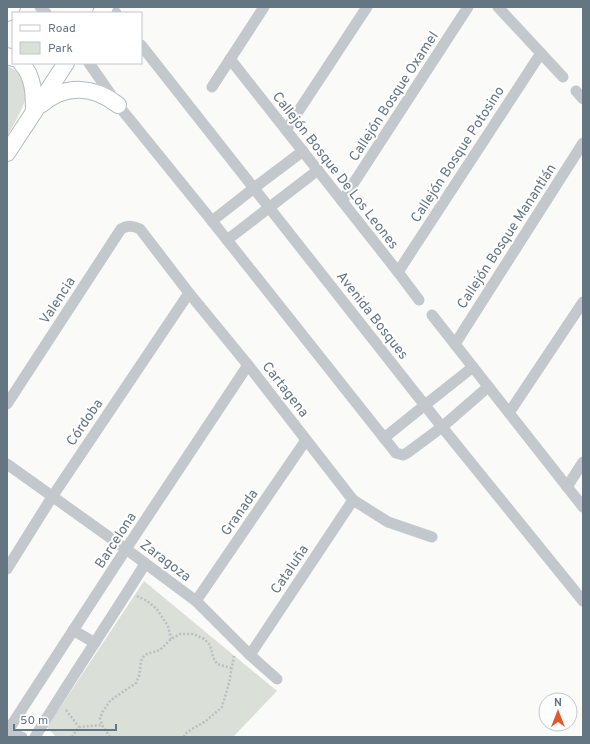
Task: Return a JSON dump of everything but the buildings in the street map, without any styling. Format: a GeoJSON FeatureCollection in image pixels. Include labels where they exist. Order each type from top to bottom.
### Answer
{"type":"FeatureCollection","features":[{"type":"Feature","properties":{"kind":"street"},"geometry":{"type":"LineString","coordinates":[[7,13],[12,7]]}},
{"type":"Feature","properties":{"kind":"street"},"geometry":{"type":"LineString","coordinates":[[212,87],[264,7]]}},
{"type":"Feature","properties":{"kind":"street"},"geometry":{"type":"LineString","coordinates":[[286,130],[367,7]]}},
{"type":"Feature","properties":{"kind":"street","name":"Callejón Bosque Oxamel"},"geometry":{"type":"LineString","coordinates":[[342,201],[468,7]]}},
{"type":"Feature","properties":{"kind":"street"},"geometry":{"type":"LineString","coordinates":[[498,7],[563,78]]}},
{"type":"Feature","properties":{"kind":"street","name":"Avenida Bosques"},"geometry":{"type":"LineString","coordinates":[[142,46],[424,405],[583,601]]}},
{"type":"Feature","properties":{"kind":"street","name":"Callejón Bosque Potosino"},"geometry":{"type":"LineString","coordinates":[[398,272],[541,53]]}},
{"type":"Feature","properties":{"kind":"street","name":"Callejón Bosque De Los Leones"},"geometry":{"type":"LineString","coordinates":[[230,59],[419,300]]}},
{"type":"Feature","properties":{"kind":"street"},"geometry":{"type":"LineString","coordinates":[[22,64],[31,80],[34,96],[34,112]]}},
{"type":"Feature","properties":{"kind":"street"},"geometry":{"type":"LineString","coordinates":[[7,153],[65,64]]}},
{"type":"Feature","properties":{"kind":"street"},"geometry":{"type":"LineString","coordinates":[[90,64],[118,105],[396,453],[403,455],[407,453],[442,427],[488,387]]}},
{"type":"Feature","properties":{"kind":"street"},"geometry":{"type":"LineString","coordinates":[[34,112],[44,102],[56,94],[75,90],[103,94],[118,105]]}},
{"type":"Feature","properties":{"kind":"street","name":"Callejón Bosque Manantlán"},"geometry":{"type":"LineString","coordinates":[[455,344],[583,143]]}},
{"type":"Feature","properties":{"kind":"street"},"geometry":{"type":"LineString","coordinates":[[212,221],[303,151]]}},
{"type":"Feature","properties":{"kind":"street"},"geometry":{"type":"LineString","coordinates":[[227,240],[318,170]]}},
{"type":"Feature","properties":{"kind":"street","name":"Valencia"},"geometry":{"type":"LineString","coordinates":[[7,404],[121,229],[126,226],[140,228]]}},
{"type":"Feature","properties":{"kind":"street","name":"Cartagena"},"geometry":{"type":"LineString","coordinates":[[140,228],[188,293],[248,365],[353,500],[388,522],[432,537]]}},
{"type":"Feature","properties":{"kind":"street","name":"Córdoba"},"geometry":{"type":"LineString","coordinates":[[7,569],[52,497],[188,293]]}},
{"type":"Feature","properties":{"kind":"street"},"geometry":{"type":"LineString","coordinates":[[509,414],[583,302]]}},
{"type":"Feature","properties":{"kind":"street"},"geometry":{"type":"LineString","coordinates":[[432,315],[583,507]]}},
{"type":"Feature","properties":{"kind":"street","name":"Barcelona"},"geometry":{"type":"LineString","coordinates":[[7,733],[126,549],[248,365]]}},
{"type":"Feature","properties":{"kind":"street"},"geometry":{"type":"LineString","coordinates":[[384,438],[473,367]]}},
{"type":"Feature","properties":{"kind":"street","name":"Granada"},"geometry":{"type":"LineString","coordinates":[[196,601],[306,440]]}},
{"type":"Feature","properties":{"kind":"street"},"geometry":{"type":"LineString","coordinates":[[567,487],[583,462]]}},
{"type":"Feature","properties":{"kind":"street","name":"Zaragoza"},"geometry":{"type":"LineString","coordinates":[[7,464],[196,601],[235,641],[276,679]]}},
{"type":"Feature","properties":{"kind":"street","name":"Cataluña"},"geometry":{"type":"LineString","coordinates":[[250,655],[353,500]]}},
{"type":"Feature","properties":{"kind":"street"},"geometry":{"type":"LineString","coordinates":[[35,737],[145,564]]}},
{"type":"Feature","properties":{"kind":"street"},"geometry":{"type":"LineString","coordinates":[[73,630],[95,644]]}},
{"type":"Feature","properties":{"kind":"street"},"geometry":{"type":"LineString","coordinates":[[7,733],[22,737]]}},
{"type":"Feature","properties":{"kind":"path"},"geometry":{"type":"LineString","coordinates":[[127,592],[147,601],[156,608],[168,626],[171,639]]}},
{"type":"Feature","properties":{"kind":"path"},"geometry":{"type":"LineString","coordinates":[[110,737],[102,725],[100,718],[103,711],[111,700],[136,683],[139,676],[142,658],[147,654],[160,650],[171,639],[180,634],[193,634],[204,639],[210,646],[217,664],[231,668]]}},
{"type":"Feature","properties":{"kind":"path"},"geometry":{"type":"LineString","coordinates":[[184,737],[185,734],[206,721],[222,707],[229,683],[235,650],[235,641]]}},
{"type":"Feature","properties":{"kind":"path"},"geometry":{"type":"LineString","coordinates":[[58,699],[79,727]]}},
{"type":"Feature","properties":{"kind":"path"},"geometry":{"type":"LineString","coordinates":[[79,727],[102,725]]}},
{"type":"Feature","properties":{"kind":"path"},"geometry":{"type":"LineString","coordinates":[[72,737],[79,727]]}},
{"type":"Feature","properties":{"kind":"green space"},"geometry":{"type":"Polygon","coordinates":[[[7,66],[15,70],[20,75],[27,88],[27,95],[7,137],[7,66]]]}},
{"type":"Feature","properties":{"kind":"green space"},"geometry":{"type":"Polygon","coordinates":[[[144,581],[277,691],[233,737],[56,737],[47,727],[144,581]]]}}]}
